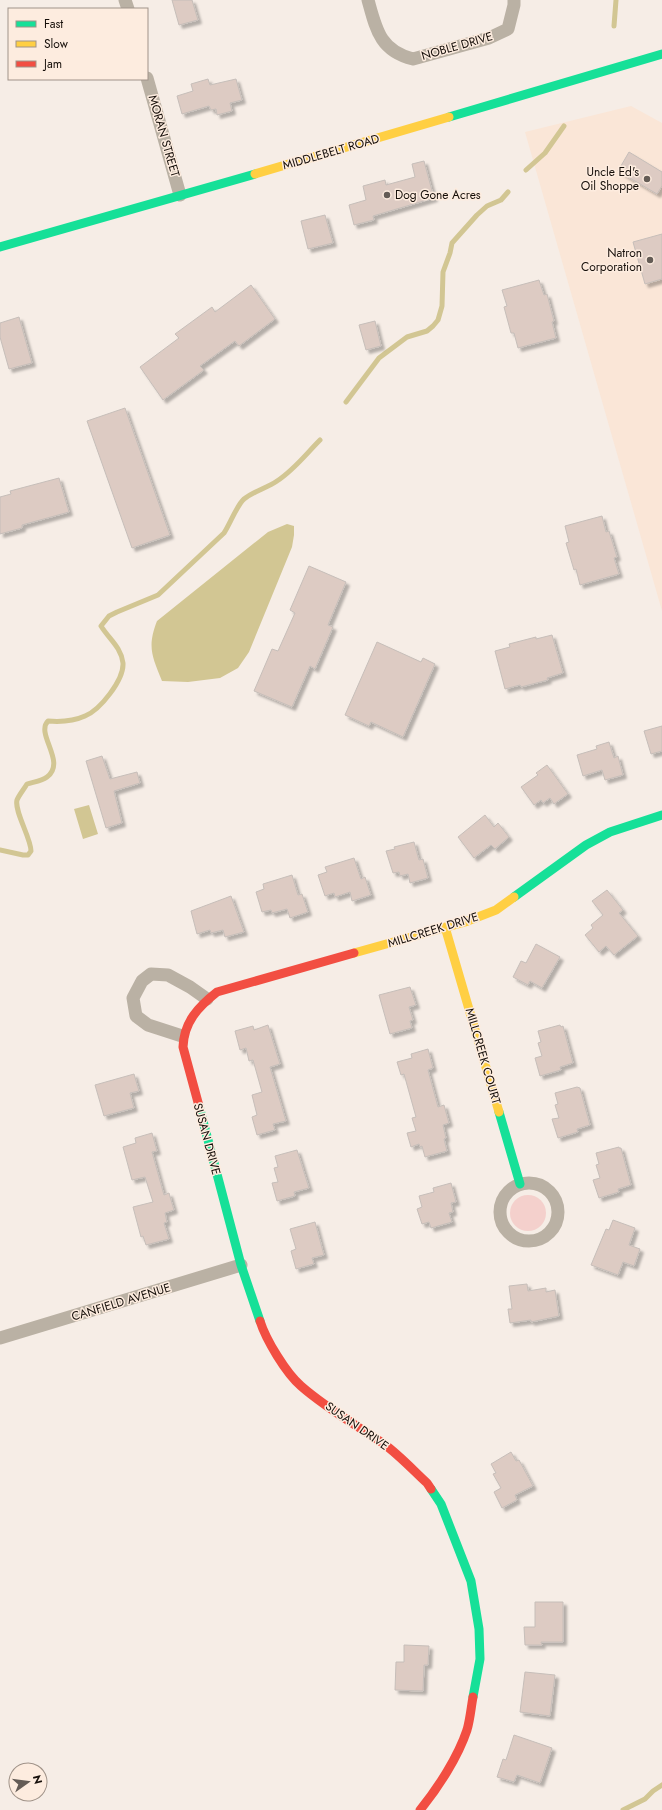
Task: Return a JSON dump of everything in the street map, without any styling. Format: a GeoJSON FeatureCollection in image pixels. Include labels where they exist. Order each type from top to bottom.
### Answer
{"type":"FeatureCollection","features":[{"type":"Feature","properties":{"kind":"street","name":"NOBLE DRIVE"},"geometry":{"type":"LineString","coordinates":[[368,0],[376,28],[389,48],[402,56],[413,59],[489,38],[508,28],[514,0]]}},
{"type":"Feature","properties":{"kind":"street","name":"MIDDLEBELT ROAD"},"geometry":{"type":"LineString","coordinates":[[0,247],[662,54]]}},
{"type":"Feature","properties":{"kind":"street","name":"MORAN STREET"},"geometry":{"type":"LineString","coordinates":[[148,80],[180,195]]}},
{"type":"Feature","properties":{"kind":"street","name":"MILLCREEK DRIVE"},"geometry":{"type":"LineString","coordinates":[[182,1036],[192,1015],[201,1004],[217,992],[445,928],[496,910],[586,845],[610,832],[662,815]]}},
{"type":"Feature","properties":{"kind":"street","name":"MILLCREEK COURT"},"geometry":{"type":"LineString","coordinates":[[445,928],[520,1184]]}},
{"type":"Feature","properties":{"kind":"street"},"geometry":{"type":"LineString","coordinates":[[182,1036],[148,1025],[136,1016],[133,998],[142,981],[151,974],[168,975],[190,987],[207,999]]}},
{"type":"Feature","properties":{"kind":"street","name":"SUSAN DRIVE"},"geometry":{"type":"LineString","coordinates":[[182,1036],[182,1047],[241,1265],[264,1334],[300,1385],[352,1424],[384,1445],[427,1483],[441,1504],[471,1581],[479,1628],[480,1659],[468,1730],[452,1762],[431,1797],[420,1810]]}},
{"type":"Feature","properties":{"kind":"street"},"geometry":{"type":"LineString","coordinates":[[530,1182],[539,1184],[550,1192],[557,1204],[558,1214],[552,1231],[544,1237],[536,1240],[523,1240],[511,1234],[501,1220],[500,1211],[504,1198],[512,1188],[520,1184],[530,1182]]}},
{"type":"Feature","properties":{"kind":"street","name":"CANFIELD AVENUE"},"geometry":{"type":"LineString","coordinates":[[0,1338],[241,1265]]}},
{"type":"Feature","properties":{"kind":"shaded area"},"geometry":{"type":"Polygon","coordinates":[[[631,106],[662,123],[662,611],[525,132],[631,106]]]}},
{"type":"Feature","properties":{"kind":"shaded area"},"geometry":{"type":"Polygon","coordinates":[[[287,524],[294,526],[292,547],[249,652],[238,668],[220,678],[188,682],[162,681],[153,658],[152,651],[152,638],[157,621],[268,532],[287,524]]]}},
{"type":"Feature","properties":{"kind":"shaded area"},"geometry":{"type":"Polygon","coordinates":[[[89,805],[98,834],[83,839],[74,809],[89,805]]]}},
{"type":"Feature","properties":{"kind":"shaded area"},"geometry":{"type":"Polygon","coordinates":[[[532,1195],[541,1200],[545,1206],[545,1220],[541,1226],[532,1231],[524,1231],[515,1226],[511,1220],[510,1209],[515,1200],[521,1196],[532,1195]]]}},
{"type":"Feature","properties":{"kind":"building"},"geometry":{"type":"Polygon","coordinates":[[[172,0],[192,0],[198,20],[179,25],[172,0]]]}},
{"type":"Feature","properties":{"kind":"building"},"geometry":{"type":"Polygon","coordinates":[[[208,79],[210,85],[236,79],[242,100],[230,103],[232,111],[217,115],[216,109],[211,110],[209,106],[182,114],[177,96],[193,91],[191,84],[208,79]]]}},
{"type":"Feature","properties":{"kind":"building","name":"Uncle Ed's Oil Shoppe"},"geometry":{"type":"Polygon","coordinates":[[[629,152],[662,172],[662,186],[657,194],[618,171],[629,152]]]}},
{"type":"Feature","properties":{"kind":"building","name":"Dog Gone Acres"},"geometry":{"type":"Polygon","coordinates":[[[424,161],[434,198],[373,216],[374,220],[354,225],[349,205],[366,200],[363,186],[385,180],[386,185],[415,177],[412,164],[424,161]]]}},
{"type":"Feature","properties":{"kind":"building"},"geometry":{"type":"Polygon","coordinates":[[[325,215],[333,243],[308,249],[301,221],[325,215]]]}},
{"type":"Feature","properties":{"kind":"building","name":"Natron Corporation"},"geometry":{"type":"Polygon","coordinates":[[[662,234],[662,279],[645,284],[633,242],[662,234]]]}},
{"type":"Feature","properties":{"kind":"building"},"geometry":{"type":"Polygon","coordinates":[[[539,280],[544,295],[547,294],[554,321],[552,322],[556,338],[518,348],[514,333],[511,333],[504,307],[507,306],[502,290],[539,280]]]}},
{"type":"Feature","properties":{"kind":"building"},"geometry":{"type":"Polygon","coordinates":[[[251,285],[275,319],[239,346],[235,341],[200,366],[204,370],[163,400],[140,367],[179,338],[175,334],[212,307],[215,312],[251,285]]]}},
{"type":"Feature","properties":{"kind":"building"},"geometry":{"type":"Polygon","coordinates":[[[19,317],[32,363],[9,369],[0,337],[0,323],[19,317]]]}},
{"type":"Feature","properties":{"kind":"building"},"geometry":{"type":"Polygon","coordinates":[[[375,321],[381,346],[366,350],[359,325],[375,321]]]}},
{"type":"Feature","properties":{"kind":"building"},"geometry":{"type":"Polygon","coordinates":[[[125,408],[170,535],[132,548],[87,421],[125,408]]]}},
{"type":"Feature","properties":{"kind":"building"},"geometry":{"type":"Polygon","coordinates":[[[59,478],[69,512],[22,525],[22,528],[0,534],[0,497],[11,494],[10,491],[59,478]]]}},
{"type":"Feature","properties":{"kind":"building"},"geometry":{"type":"Polygon","coordinates":[[[602,516],[606,532],[609,531],[617,557],[614,558],[619,574],[580,585],[576,569],[574,570],[566,543],[569,542],[565,526],[602,516]]]}},
{"type":"Feature","properties":{"kind":"building"},"geometry":{"type":"Polygon","coordinates":[[[309,566],[346,582],[328,625],[333,627],[315,669],[310,666],[292,707],[254,691],[272,649],[278,651],[295,613],[290,610],[309,566]]]}},
{"type":"Feature","properties":{"kind":"building"},"geometry":{"type":"Polygon","coordinates":[[[552,635],[563,673],[547,678],[548,680],[521,687],[520,685],[505,689],[495,651],[510,647],[509,644],[536,637],[536,639],[552,635]]]}},
{"type":"Feature","properties":{"kind":"building"},"geometry":{"type":"Polygon","coordinates":[[[377,642],[421,662],[423,658],[435,664],[403,737],[371,722],[369,726],[345,715],[377,642]]]}},
{"type":"Feature","properties":{"kind":"building"},"geometry":{"type":"Polygon","coordinates":[[[662,726],[662,751],[651,754],[644,731],[662,726]]]}},
{"type":"Feature","properties":{"kind":"building"},"geometry":{"type":"Polygon","coordinates":[[[609,742],[614,758],[618,756],[623,775],[605,780],[602,770],[583,776],[577,755],[597,749],[596,746],[609,742]]]}},
{"type":"Feature","properties":{"kind":"building"},"geometry":{"type":"Polygon","coordinates":[[[102,756],[110,779],[137,772],[140,783],[114,791],[122,823],[106,828],[86,761],[102,756]]]}},
{"type":"Feature","properties":{"kind":"building"},"geometry":{"type":"Polygon","coordinates":[[[547,765],[568,794],[554,804],[550,798],[543,803],[541,800],[534,805],[521,787],[538,775],[536,773],[547,765]]]}},
{"type":"Feature","properties":{"kind":"building"},"geometry":{"type":"Polygon","coordinates":[[[485,815],[494,827],[498,823],[509,837],[495,849],[491,845],[474,858],[458,837],[485,815]]]}},
{"type":"Feature","properties":{"kind":"building"},"geometry":{"type":"Polygon","coordinates":[[[414,842],[419,860],[423,859],[428,878],[410,883],[408,874],[400,876],[399,872],[393,873],[386,851],[395,849],[394,847],[414,842]]]}},
{"type":"Feature","properties":{"kind":"building"},"geometry":{"type":"Polygon","coordinates":[[[354,858],[361,879],[365,877],[371,895],[352,901],[350,892],[335,897],[334,893],[325,896],[318,875],[327,872],[325,867],[354,858]]]}},
{"type":"Feature","properties":{"kind":"building"},"geometry":{"type":"Polygon","coordinates":[[[292,875],[298,895],[302,894],[308,912],[290,918],[287,909],[272,913],[271,910],[262,912],[256,892],[264,889],[263,884],[292,875]]]}},
{"type":"Feature","properties":{"kind":"building"},"geometry":{"type":"Polygon","coordinates":[[[607,890],[623,910],[619,913],[638,936],[614,955],[606,946],[599,952],[585,935],[593,928],[591,925],[603,915],[592,901],[607,890]]]}},
{"type":"Feature","properties":{"kind":"building"},"geometry":{"type":"Polygon","coordinates":[[[231,896],[244,932],[225,937],[223,930],[211,933],[210,930],[197,934],[191,911],[231,896]]]}},
{"type":"Feature","properties":{"kind":"building"},"geometry":{"type":"Polygon","coordinates":[[[536,944],[560,957],[542,988],[530,981],[528,985],[513,977],[521,961],[526,963],[536,944]]]}},
{"type":"Feature","properties":{"kind":"building"},"geometry":{"type":"Polygon","coordinates":[[[410,987],[416,1005],[409,1007],[413,1020],[410,1021],[412,1028],[390,1034],[379,995],[410,987]]]}},
{"type":"Feature","properties":{"kind":"building"},"geometry":{"type":"Polygon","coordinates":[[[268,1025],[280,1064],[270,1067],[286,1121],[273,1124],[275,1130],[257,1135],[252,1117],[257,1115],[252,1095],[262,1092],[253,1060],[249,1061],[246,1048],[240,1050],[235,1031],[253,1026],[254,1030],[268,1025]]]}},
{"type":"Feature","properties":{"kind":"building"},"geometry":{"type":"Polygon","coordinates":[[[560,1025],[561,1027],[563,1026],[573,1063],[560,1067],[561,1070],[540,1076],[535,1058],[542,1056],[538,1043],[541,1042],[538,1031],[560,1025]]]}},
{"type":"Feature","properties":{"kind":"building"},"geometry":{"type":"Polygon","coordinates":[[[428,1049],[433,1068],[428,1070],[438,1107],[444,1105],[449,1123],[443,1125],[447,1151],[425,1157],[422,1146],[420,1147],[419,1144],[411,1147],[407,1133],[416,1131],[412,1118],[416,1117],[404,1074],[401,1075],[397,1062],[412,1058],[411,1054],[428,1049]]]}},
{"type":"Feature","properties":{"kind":"building"},"geometry":{"type":"Polygon","coordinates":[[[134,1074],[139,1091],[130,1093],[134,1108],[104,1116],[95,1085],[134,1074]]]}},
{"type":"Feature","properties":{"kind":"building"},"geometry":{"type":"Polygon","coordinates":[[[577,1087],[580,1088],[590,1125],[577,1129],[578,1132],[558,1138],[552,1119],[559,1118],[555,1105],[558,1104],[555,1093],[577,1087]]]}},
{"type":"Feature","properties":{"kind":"building"},"geometry":{"type":"Polygon","coordinates":[[[152,1133],[157,1151],[152,1152],[164,1195],[169,1193],[174,1210],[165,1213],[167,1222],[164,1223],[169,1239],[146,1245],[143,1236],[141,1237],[133,1207],[153,1202],[145,1177],[132,1180],[123,1147],[136,1143],[135,1138],[152,1133]]]}},
{"type":"Feature","properties":{"kind":"building"},"geometry":{"type":"Polygon","coordinates":[[[619,1147],[621,1148],[631,1185],[618,1189],[619,1192],[599,1198],[593,1180],[600,1178],[596,1165],[599,1164],[596,1153],[619,1147]]]}},
{"type":"Feature","properties":{"kind":"building"},"geometry":{"type":"Polygon","coordinates":[[[297,1150],[309,1188],[294,1192],[295,1196],[277,1201],[272,1183],[278,1182],[274,1168],[278,1167],[275,1156],[297,1150]]]}},
{"type":"Feature","properties":{"kind":"building"},"geometry":{"type":"Polygon","coordinates":[[[451,1183],[456,1202],[451,1203],[453,1212],[449,1213],[452,1222],[431,1228],[429,1222],[422,1224],[417,1209],[422,1207],[419,1196],[434,1192],[433,1188],[451,1183]]]}},
{"type":"Feature","properties":{"kind":"building"},"geometry":{"type":"Polygon","coordinates":[[[613,1220],[635,1228],[629,1245],[640,1249],[634,1266],[623,1262],[618,1275],[591,1265],[606,1229],[609,1230],[613,1220]]]}},
{"type":"Feature","properties":{"kind":"building"},"geometry":{"type":"Polygon","coordinates":[[[315,1222],[324,1255],[312,1258],[314,1264],[296,1269],[291,1251],[296,1249],[290,1229],[315,1222]]]}},
{"type":"Feature","properties":{"kind":"building"},"geometry":{"type":"Polygon","coordinates":[[[527,1284],[528,1291],[546,1288],[546,1292],[555,1290],[559,1316],[531,1322],[531,1320],[510,1323],[508,1309],[512,1309],[509,1286],[527,1284]]]}},
{"type":"Feature","properties":{"kind":"building"},"geometry":{"type":"Polygon","coordinates":[[[511,1452],[516,1461],[519,1460],[533,1486],[515,1495],[517,1500],[502,1508],[494,1492],[501,1488],[493,1474],[496,1473],[491,1464],[511,1452]]]}},
{"type":"Feature","properties":{"kind":"building"},"geometry":{"type":"Polygon","coordinates":[[[535,1602],[563,1602],[563,1642],[541,1642],[542,1645],[525,1645],[524,1627],[535,1627],[535,1602]]]}},
{"type":"Feature","properties":{"kind":"building"},"geometry":{"type":"Polygon","coordinates":[[[404,1645],[429,1646],[428,1665],[424,1665],[423,1691],[395,1690],[396,1662],[404,1662],[404,1645]]]}},
{"type":"Feature","properties":{"kind":"building"},"geometry":{"type":"Polygon","coordinates":[[[525,1672],[555,1675],[550,1716],[520,1712],[525,1672]]]}},
{"type":"Feature","properties":{"kind":"building"},"geometry":{"type":"Polygon","coordinates":[[[514,1735],[552,1748],[540,1783],[517,1775],[514,1782],[497,1777],[503,1759],[506,1760],[514,1735]]]}},
{"type":"Feature","properties":{"kind":"waterway"},"geometry":{"type":"LineString","coordinates":[[614,26],[616,0]]}},
{"type":"Feature","properties":{"kind":"waterway"},"geometry":{"type":"LineString","coordinates":[[526,170],[545,153],[564,126]]}},
{"type":"Feature","properties":{"kind":"waterway"},"geometry":{"type":"LineString","coordinates":[[346,402],[379,358],[407,337],[427,331],[438,320],[442,306],[443,272],[452,243],[477,215],[487,206],[501,200],[508,192]]}},
{"type":"Feature","properties":{"kind":"waterway"},"geometry":{"type":"LineString","coordinates":[[0,850],[23,855],[28,855],[31,851],[18,811],[17,800],[27,784],[47,777],[52,771],[54,764],[53,756],[45,733],[45,727],[48,721],[72,720],[81,718],[91,713],[110,694],[120,678],[123,663],[122,657],[101,626],[109,616],[158,595],[224,533],[244,499],[283,477],[320,440]]}},
{"type":"Feature","properties":{"kind":"waterway"},"geometry":{"type":"LineString","coordinates":[[623,1810],[645,1799],[662,1785]]}},
{"type":"Feature","properties":{"kind":"traffic: fast"},"geometry":{"type":"LineString","coordinates":[[449,117],[662,54]]}},
{"type":"Feature","properties":{"kind":"traffic: fast"},"geometry":{"type":"LineString","coordinates":[[0,247],[255,174]]}},
{"type":"Feature","properties":{"kind":"traffic: fast"},"geometry":{"type":"LineString","coordinates":[[514,897],[586,845],[610,832],[662,815]]}},
{"type":"Feature","properties":{"kind":"traffic: fast"},"geometry":{"type":"LineString","coordinates":[[199,1106],[241,1265],[260,1321]]}},
{"type":"Feature","properties":{"kind":"traffic: fast"},"geometry":{"type":"LineString","coordinates":[[499,1112],[520,1184]]}},
{"type":"Feature","properties":{"kind":"traffic: fast"},"geometry":{"type":"LineString","coordinates":[[431,1489],[441,1504],[471,1581],[479,1629],[480,1659],[473,1697]]}},
{"type":"Feature","properties":{"kind":"traffic: slow"},"geometry":{"type":"LineString","coordinates":[[255,174],[449,117]]}},
{"type":"Feature","properties":{"kind":"traffic: slow"},"geometry":{"type":"LineString","coordinates":[[354,953],[465,922],[496,910],[514,897]]}},
{"type":"Feature","properties":{"kind":"traffic: slow"},"geometry":{"type":"LineString","coordinates":[[445,927],[499,1112]]}},
{"type":"Feature","properties":{"kind":"traffic: jam"},"geometry":{"type":"LineString","coordinates":[[199,1106],[183,1047],[184,1038],[189,1023],[204,1003],[217,992],[354,953]]}},
{"type":"Feature","properties":{"kind":"traffic: jam"},"geometry":{"type":"LineString","coordinates":[[260,1321],[277,1356],[289,1373],[301,1386],[331,1409],[390,1448],[427,1483],[431,1489]]}},
{"type":"Feature","properties":{"kind":"traffic: jam"},"geometry":{"type":"LineString","coordinates":[[420,1810],[434,1792],[458,1751],[467,1730],[473,1697]]}},
{"type":"Feature","properties":{"kind":"place","name":"Uncle Ed's Oil Shoppe"},"geometry":{"type":"Point","coordinates":[647,179]}},
{"type":"Feature","properties":{"kind":"place","name":"Dog Gone Acres"},"geometry":{"type":"Point","coordinates":[387,195]}},
{"type":"Feature","properties":{"kind":"place","name":"Natron Corporation"},"geometry":{"type":"Point","coordinates":[650,260]}}]}
